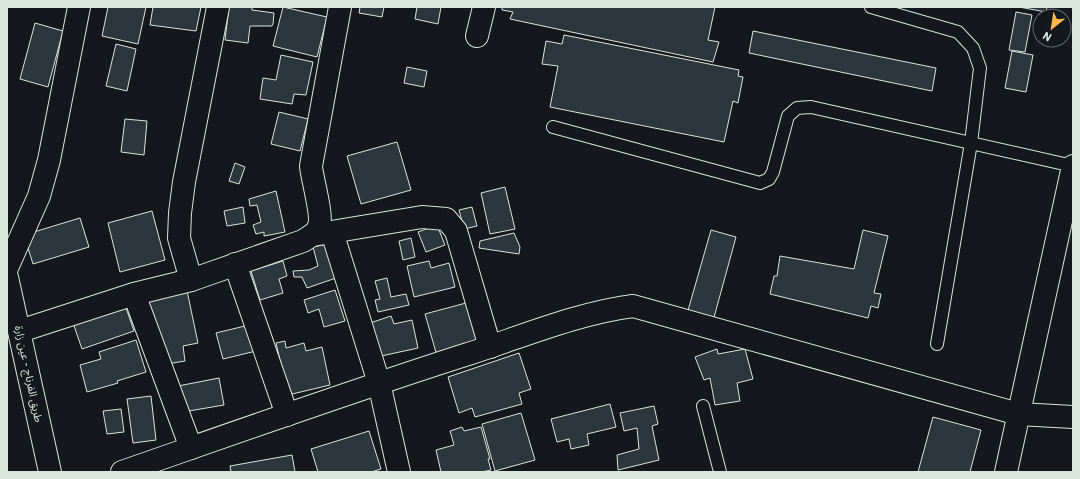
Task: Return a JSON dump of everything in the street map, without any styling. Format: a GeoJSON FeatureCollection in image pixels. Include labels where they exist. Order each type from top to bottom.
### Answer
{"type":"FeatureCollection","features":[{"type":"Feature","properties":{"kind":"street"},"geometry":{"type":"LineString","coordinates":[[7,268],[39,196],[49,160],[79,7]]}},
{"type":"Feature","properties":{"kind":"street"},"geometry":{"type":"LineString","coordinates":[[190,280],[180,238],[180,213],[184,182],[218,7]]}},
{"type":"Feature","properties":{"kind":"street"},"geometry":{"type":"LineString","coordinates":[[340,7],[311,166],[314,188],[319,206],[320,226],[379,383],[399,472]]}},
{"type":"Feature","properties":{"kind":"street"},"geometry":{"type":"LineString","coordinates":[[476,36],[484,7]]}},
{"type":"Feature","properties":{"kind":"street"},"geometry":{"type":"LineString","coordinates":[[1006,472],[1073,166]]}},
{"type":"Feature","properties":{"kind":"street"},"geometry":{"type":"LineString","coordinates":[[20,331],[134,294],[190,280],[323,233],[422,217],[446,219],[456,231],[490,347]]}},
{"type":"Feature","properties":{"kind":"street"},"geometry":{"type":"LineString","coordinates":[[236,264],[287,415]]}},
{"type":"Feature","properties":{"kind":"street","name":"طريق الفرناج - عين زارة"},"geometry":{"type":"LineString","coordinates":[[7,277],[50,472]]}},
{"type":"Feature","properties":{"kind":"street"},"geometry":{"type":"LineString","coordinates":[[134,294],[191,448]]}},
{"type":"Feature","properties":{"kind":"street"},"geometry":{"type":"LineString","coordinates":[[122,472],[379,383],[611,309],[633,306],[1018,414],[1073,418]]}},
{"type":"Feature","properties":{"kind":"lane"},"geometry":{"type":"LineString","coordinates":[[871,7],[958,32],[973,48],[980,68],[971,143],[937,344]]}},
{"type":"Feature","properties":{"kind":"lane"},"geometry":{"type":"LineString","coordinates":[[553,127],[760,183],[769,179],[773,172],[788,116],[797,108],[811,107],[1073,166]]}},
{"type":"Feature","properties":{"kind":"lane"},"geometry":{"type":"LineString","coordinates":[[703,406],[720,472]]}},
{"type":"Feature","properties":{"kind":"building"},"geometry":{"type":"Polygon","coordinates":[[[108,7],[146,7],[138,44],[102,36],[108,7]]]}},
{"type":"Feature","properties":{"kind":"building"},"geometry":{"type":"Polygon","coordinates":[[[153,7],[201,7],[196,31],[150,25],[153,7]]]}},
{"type":"Feature","properties":{"kind":"building"},"geometry":{"type":"Polygon","coordinates":[[[229,7],[252,7],[252,10],[274,13],[273,24],[272,26],[250,26],[248,43],[225,40],[229,7]]]}},
{"type":"Feature","properties":{"kind":"building"},"geometry":{"type":"Polygon","coordinates":[[[283,7],[327,17],[317,57],[273,46],[283,7]]]}},
{"type":"Feature","properties":{"kind":"building"},"geometry":{"type":"Polygon","coordinates":[[[360,7],[384,7],[382,17],[359,13],[360,7]]]}},
{"type":"Feature","properties":{"kind":"building"},"geometry":{"type":"Polygon","coordinates":[[[417,7],[441,7],[438,24],[415,19],[417,7]]]}},
{"type":"Feature","properties":{"kind":"building"},"geometry":{"type":"Polygon","coordinates":[[[502,7],[715,7],[708,40],[719,42],[713,62],[510,19],[513,12],[502,10],[502,7]]]}},
{"type":"Feature","properties":{"kind":"building"},"geometry":{"type":"Polygon","coordinates":[[[1019,7],[1047,7],[1032,8],[1032,9],[1019,7]]]}},
{"type":"Feature","properties":{"kind":"building"},"geometry":{"type":"Polygon","coordinates":[[[1016,12],[1032,15],[1025,52],[1009,50],[1016,12]]]}},
{"type":"Feature","properties":{"kind":"building"},"geometry":{"type":"Polygon","coordinates":[[[35,23],[63,31],[48,87],[20,79],[35,23]]]}},
{"type":"Feature","properties":{"kind":"building"},"geometry":{"type":"Polygon","coordinates":[[[753,31],[936,68],[932,91],[749,53],[753,31]]]}},
{"type":"Feature","properties":{"kind":"building"},"geometry":{"type":"Polygon","coordinates":[[[564,35],[739,70],[738,76],[743,77],[738,103],[733,101],[724,142],[550,107],[558,66],[542,64],[546,41],[562,44],[564,35]]]}},
{"type":"Feature","properties":{"kind":"building"},"geometry":{"type":"Polygon","coordinates":[[[116,44],[136,49],[127,91],[106,86],[116,44]]]}},
{"type":"Feature","properties":{"kind":"building"},"geometry":{"type":"Polygon","coordinates":[[[1012,51],[1033,55],[1026,92],[1005,88],[1012,51]]]}},
{"type":"Feature","properties":{"kind":"building"},"geometry":{"type":"Polygon","coordinates":[[[281,55],[313,62],[306,95],[294,94],[292,104],[260,99],[263,78],[276,80],[281,55]]]}},
{"type":"Feature","properties":{"kind":"building"},"geometry":{"type":"Polygon","coordinates":[[[407,67],[427,71],[424,87],[404,83],[407,67]]]}},
{"type":"Feature","properties":{"kind":"building"},"geometry":{"type":"Polygon","coordinates":[[[279,112],[308,119],[300,151],[271,144],[279,112]]]}},
{"type":"Feature","properties":{"kind":"building"},"geometry":{"type":"Polygon","coordinates":[[[125,119],[147,121],[144,155],[121,152],[125,119]]]}},
{"type":"Feature","properties":{"kind":"building"},"geometry":{"type":"Polygon","coordinates":[[[397,142],[411,190],[361,204],[347,156],[397,142]]]}},
{"type":"Feature","properties":{"kind":"building"},"geometry":{"type":"Polygon","coordinates":[[[235,163],[245,167],[239,184],[229,181],[235,163]]]}},
{"type":"Feature","properties":{"kind":"building"},"geometry":{"type":"Polygon","coordinates":[[[505,187],[515,229],[490,234],[481,193],[505,187]]]}},
{"type":"Feature","properties":{"kind":"building"},"geometry":{"type":"Polygon","coordinates":[[[276,191],[285,232],[264,236],[264,232],[256,234],[253,225],[261,222],[257,205],[250,206],[249,199],[276,191]]]}},
{"type":"Feature","properties":{"kind":"building"},"geometry":{"type":"Polygon","coordinates":[[[243,207],[245,223],[227,226],[224,211],[243,207]]]}},
{"type":"Feature","properties":{"kind":"building"},"geometry":{"type":"Polygon","coordinates":[[[472,207],[477,226],[464,229],[459,210],[472,207]]]}},
{"type":"Feature","properties":{"kind":"building"},"geometry":{"type":"Polygon","coordinates":[[[152,211],[165,260],[120,272],[108,223],[152,211]]]}},
{"type":"Feature","properties":{"kind":"building"},"geometry":{"type":"Polygon","coordinates":[[[80,218],[89,247],[33,264],[24,235],[80,218]]]}},
{"type":"Feature","properties":{"kind":"building"},"geometry":{"type":"Polygon","coordinates":[[[437,225],[445,245],[426,252],[418,232],[437,225]]]}},
{"type":"Feature","properties":{"kind":"building"},"geometry":{"type":"Polygon","coordinates":[[[711,230],[736,237],[713,321],[687,314],[711,230]]]}},
{"type":"Feature","properties":{"kind":"building"},"geometry":{"type":"Polygon","coordinates":[[[863,230],[888,236],[874,293],[881,294],[878,308],[871,306],[868,318],[770,294],[774,276],[777,276],[780,256],[854,269],[863,230]]]}},
{"type":"Feature","properties":{"kind":"building"},"geometry":{"type":"Polygon","coordinates":[[[514,233],[520,247],[519,254],[479,248],[480,241],[514,233]]]}},
{"type":"Feature","properties":{"kind":"building"},"geometry":{"type":"Polygon","coordinates":[[[411,238],[415,257],[403,260],[399,241],[411,238]]]}},
{"type":"Feature","properties":{"kind":"building"},"geometry":{"type":"Polygon","coordinates":[[[327,244],[336,278],[307,288],[302,277],[294,277],[293,271],[309,270],[318,266],[313,247],[327,244]]]}},
{"type":"Feature","properties":{"kind":"building"},"geometry":{"type":"Polygon","coordinates":[[[283,261],[287,276],[279,279],[283,293],[260,300],[251,271],[283,261]]]}},
{"type":"Feature","properties":{"kind":"building"},"geometry":{"type":"Polygon","coordinates":[[[429,261],[431,268],[449,263],[455,287],[414,297],[407,266],[429,261]]]}},
{"type":"Feature","properties":{"kind":"building"},"geometry":{"type":"Polygon","coordinates":[[[387,278],[391,297],[406,294],[409,305],[378,312],[375,300],[380,299],[375,281],[387,278]]]}},
{"type":"Feature","properties":{"kind":"building"},"geometry":{"type":"Polygon","coordinates":[[[186,286],[198,343],[183,346],[185,361],[161,365],[147,294],[186,286]]]}},
{"type":"Feature","properties":{"kind":"building"},"geometry":{"type":"Polygon","coordinates":[[[335,290],[345,321],[324,327],[319,309],[308,313],[304,300],[335,290]]]}},
{"type":"Feature","properties":{"kind":"building"},"geometry":{"type":"Polygon","coordinates":[[[123,299],[134,331],[82,349],[71,317],[123,299]]]}},
{"type":"Feature","properties":{"kind":"building"},"geometry":{"type":"Polygon","coordinates":[[[466,303],[478,345],[437,356],[425,314],[466,303]]]}},
{"type":"Feature","properties":{"kind":"building"},"geometry":{"type":"Polygon","coordinates":[[[391,316],[394,324],[412,320],[418,348],[372,358],[367,324],[391,316]]]}},
{"type":"Feature","properties":{"kind":"building"},"geometry":{"type":"Polygon","coordinates":[[[249,325],[256,351],[223,359],[216,333],[249,325]]]}},
{"type":"Feature","properties":{"kind":"building"},"geometry":{"type":"Polygon","coordinates":[[[136,340],[146,372],[117,381],[118,383],[87,392],[80,365],[101,359],[99,352],[136,340]]]}},
{"type":"Feature","properties":{"kind":"building"},"geometry":{"type":"Polygon","coordinates":[[[285,341],[286,348],[304,343],[306,351],[322,347],[330,385],[288,395],[276,343],[285,341]]]}},
{"type":"Feature","properties":{"kind":"building"},"geometry":{"type":"Polygon","coordinates":[[[717,349],[718,354],[745,349],[753,379],[737,383],[740,401],[715,405],[710,378],[704,380],[695,357],[717,349]]]}},
{"type":"Feature","properties":{"kind":"building"},"geometry":{"type":"Polygon","coordinates":[[[519,353],[531,389],[519,393],[522,404],[475,417],[472,408],[459,413],[448,377],[519,353]]]}},
{"type":"Feature","properties":{"kind":"building"},"geometry":{"type":"Polygon","coordinates":[[[219,378],[224,405],[183,412],[178,386],[219,378]]]}},
{"type":"Feature","properties":{"kind":"building"},"geometry":{"type":"Polygon","coordinates":[[[151,396],[156,440],[133,443],[127,399],[151,396]]]}},
{"type":"Feature","properties":{"kind":"building"},"geometry":{"type":"Polygon","coordinates":[[[610,404],[616,427],[587,434],[589,445],[571,449],[569,439],[557,442],[551,419],[610,404]]]}},
{"type":"Feature","properties":{"kind":"building"},"geometry":{"type":"Polygon","coordinates":[[[654,406],[658,424],[652,426],[659,460],[618,470],[617,455],[639,449],[637,428],[624,431],[620,413],[654,406]]]}},
{"type":"Feature","properties":{"kind":"building"},"geometry":{"type":"Polygon","coordinates":[[[121,409],[124,432],[107,434],[103,411],[121,409]]]}},
{"type":"Feature","properties":{"kind":"building"},"geometry":{"type":"Polygon","coordinates":[[[521,413],[535,460],[495,471],[482,424],[521,413]]]}},
{"type":"Feature","properties":{"kind":"building"},"geometry":{"type":"Polygon","coordinates":[[[933,417],[981,430],[970,472],[918,472],[933,417]]]}},
{"type":"Feature","properties":{"kind":"building"},"geometry":{"type":"Polygon","coordinates":[[[462,427],[464,431],[481,427],[490,459],[488,459],[491,470],[481,472],[441,472],[436,450],[454,445],[450,431],[462,427]]]}},
{"type":"Feature","properties":{"kind":"building"},"geometry":{"type":"Polygon","coordinates":[[[369,431],[381,469],[371,472],[318,472],[311,449],[369,431]]]}},
{"type":"Feature","properties":{"kind":"building"},"geometry":{"type":"Polygon","coordinates":[[[292,455],[295,472],[231,472],[230,466],[292,455]]]}}]}
